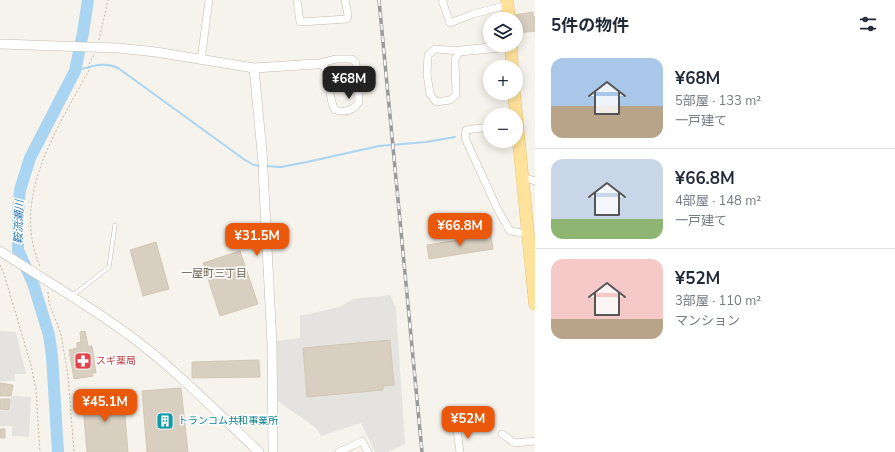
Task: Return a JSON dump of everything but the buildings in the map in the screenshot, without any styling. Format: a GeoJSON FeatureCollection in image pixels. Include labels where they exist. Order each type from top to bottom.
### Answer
{"type":"FeatureCollection","features":[{"type":"Feature","properties":{"kind":"main road"},"geometry":{"type":"LineString","coordinates":[[507,2],[508,12]]}},
{"type":"Feature","properties":{"kind":"main road"},"geometry":{"type":"LineString","coordinates":[[519,148],[535,304]]}},
{"type":"Feature","properties":{"kind":"street"},"geometry":{"type":"LineString","coordinates":[[201,60],[209,0]]}},
{"type":"Feature","properties":{"kind":"street"},"geometry":{"type":"LineString","coordinates":[[297,0],[300,22],[347,19],[348,15],[345,0]]}},
{"type":"Feature","properties":{"kind":"street"},"geometry":{"type":"LineString","coordinates":[[442,0],[450,23],[507,2]]}},
{"type":"Feature","properties":{"kind":"street"},"geometry":{"type":"LineString","coordinates":[[0,44],[96,47],[156,52],[254,68],[316,64],[336,59],[352,59],[356,64],[359,102],[355,108],[342,112],[335,110],[331,104],[328,74],[324,66],[316,64]]}},
{"type":"Feature","properties":{"kind":"street"},"geometry":{"type":"LineString","coordinates":[[460,50],[455,59],[456,95],[450,100],[436,102],[430,94],[427,74],[428,55],[436,49],[460,50],[483,48]]}},
{"type":"Feature","properties":{"kind":"street"},"geometry":{"type":"LineString","coordinates":[[254,68],[263,166],[272,344],[273,452]]}},
{"type":"Feature","properties":{"kind":"street"},"geometry":{"type":"LineString","coordinates":[[483,128],[466,130],[465,138],[497,208],[510,231],[528,234]]}},
{"type":"Feature","properties":{"kind":"street"},"geometry":{"type":"LineString","coordinates":[[522,177],[535,181]]}},
{"type":"Feature","properties":{"kind":"street"},"geometry":{"type":"LineString","coordinates":[[2,252],[44,280],[94,310],[138,342],[186,383],[259,452]]}},
{"type":"Feature","properties":{"kind":"street"},"geometry":{"type":"LineString","coordinates":[[457,430],[460,452]]}},
{"type":"Feature","properties":{"kind":"street"},"geometry":{"type":"LineString","coordinates":[[502,434],[515,442],[535,441]]}},
{"type":"Feature","properties":{"kind":"street"},"geometry":{"type":"LineString","coordinates":[[339,452],[362,442],[368,452]]}},
{"type":"Feature","properties":{"kind":"lane"},"geometry":{"type":"LineString","coordinates":[[71,297],[109,267],[115,225]]}},
{"type":"Feature","properties":{"kind":"path"},"geometry":{"type":"LineString","coordinates":[[74,452],[68,376],[61,334],[49,303],[44,280],[38,263],[33,243],[31,218],[33,195],[39,168],[50,143],[89,70],[89,64],[96,47],[108,0]]}},
{"type":"Feature","properties":{"kind":"path"},"geometry":{"type":"LineString","coordinates":[[0,265],[31,365],[36,390],[40,452]]}},
{"type":"Feature","properties":{"kind":"shaded area"},"geometry":{"type":"Polygon","coordinates":[[[390,295],[396,307],[405,444],[388,452],[375,452],[361,423],[321,436],[316,428],[278,401],[276,341],[300,338],[300,316],[339,307],[353,299],[390,295]]]}},
{"type":"Feature","properties":{"kind":"shaded area"},"geometry":{"type":"Polygon","coordinates":[[[0,331],[16,332],[26,374],[15,374],[15,381],[0,381],[0,331]]]}},
{"type":"Feature","properties":{"kind":"shaded area"},"geometry":{"type":"Polygon","coordinates":[[[11,396],[31,397],[29,437],[12,436],[12,426],[0,426],[0,410],[10,411],[11,396]]]}},
{"type":"Feature","properties":{"kind":"waterway","name":"鞍流瀬川"},"geometry":{"type":"LineString","coordinates":[[58,452],[52,356],[49,335],[33,283],[18,250],[18,213],[20,190],[30,158],[75,71],[88,0]]}},
{"type":"Feature","properties":{"kind":"waterway"},"geometry":{"type":"LineString","coordinates":[[75,71],[91,66],[101,65],[118,68],[245,160],[254,165],[261,166]]}},
{"type":"Feature","properties":{"kind":"waterway"},"geometry":{"type":"LineString","coordinates":[[265,166],[281,167],[379,146],[426,142],[455,137]]}},
{"type":"Feature","properties":{"kind":"railway"},"geometry":{"type":"LineString","coordinates":[[379,0],[422,452]]}},
{"type":"Feature","properties":{"kind":"place","name":"スギ薬局"},"geometry":{"type":"Point","coordinates":[83,361]}},
{"type":"Feature","properties":{"kind":"place","name":"トランコム共和事業所"},"geometry":{"type":"Point","coordinates":[165,421]}},
{"type":"Feature","properties":{"kind":"district","name":"一屋町三丁目"},"geometry":{"type":"Point","coordinates":[214,273]}}]}
